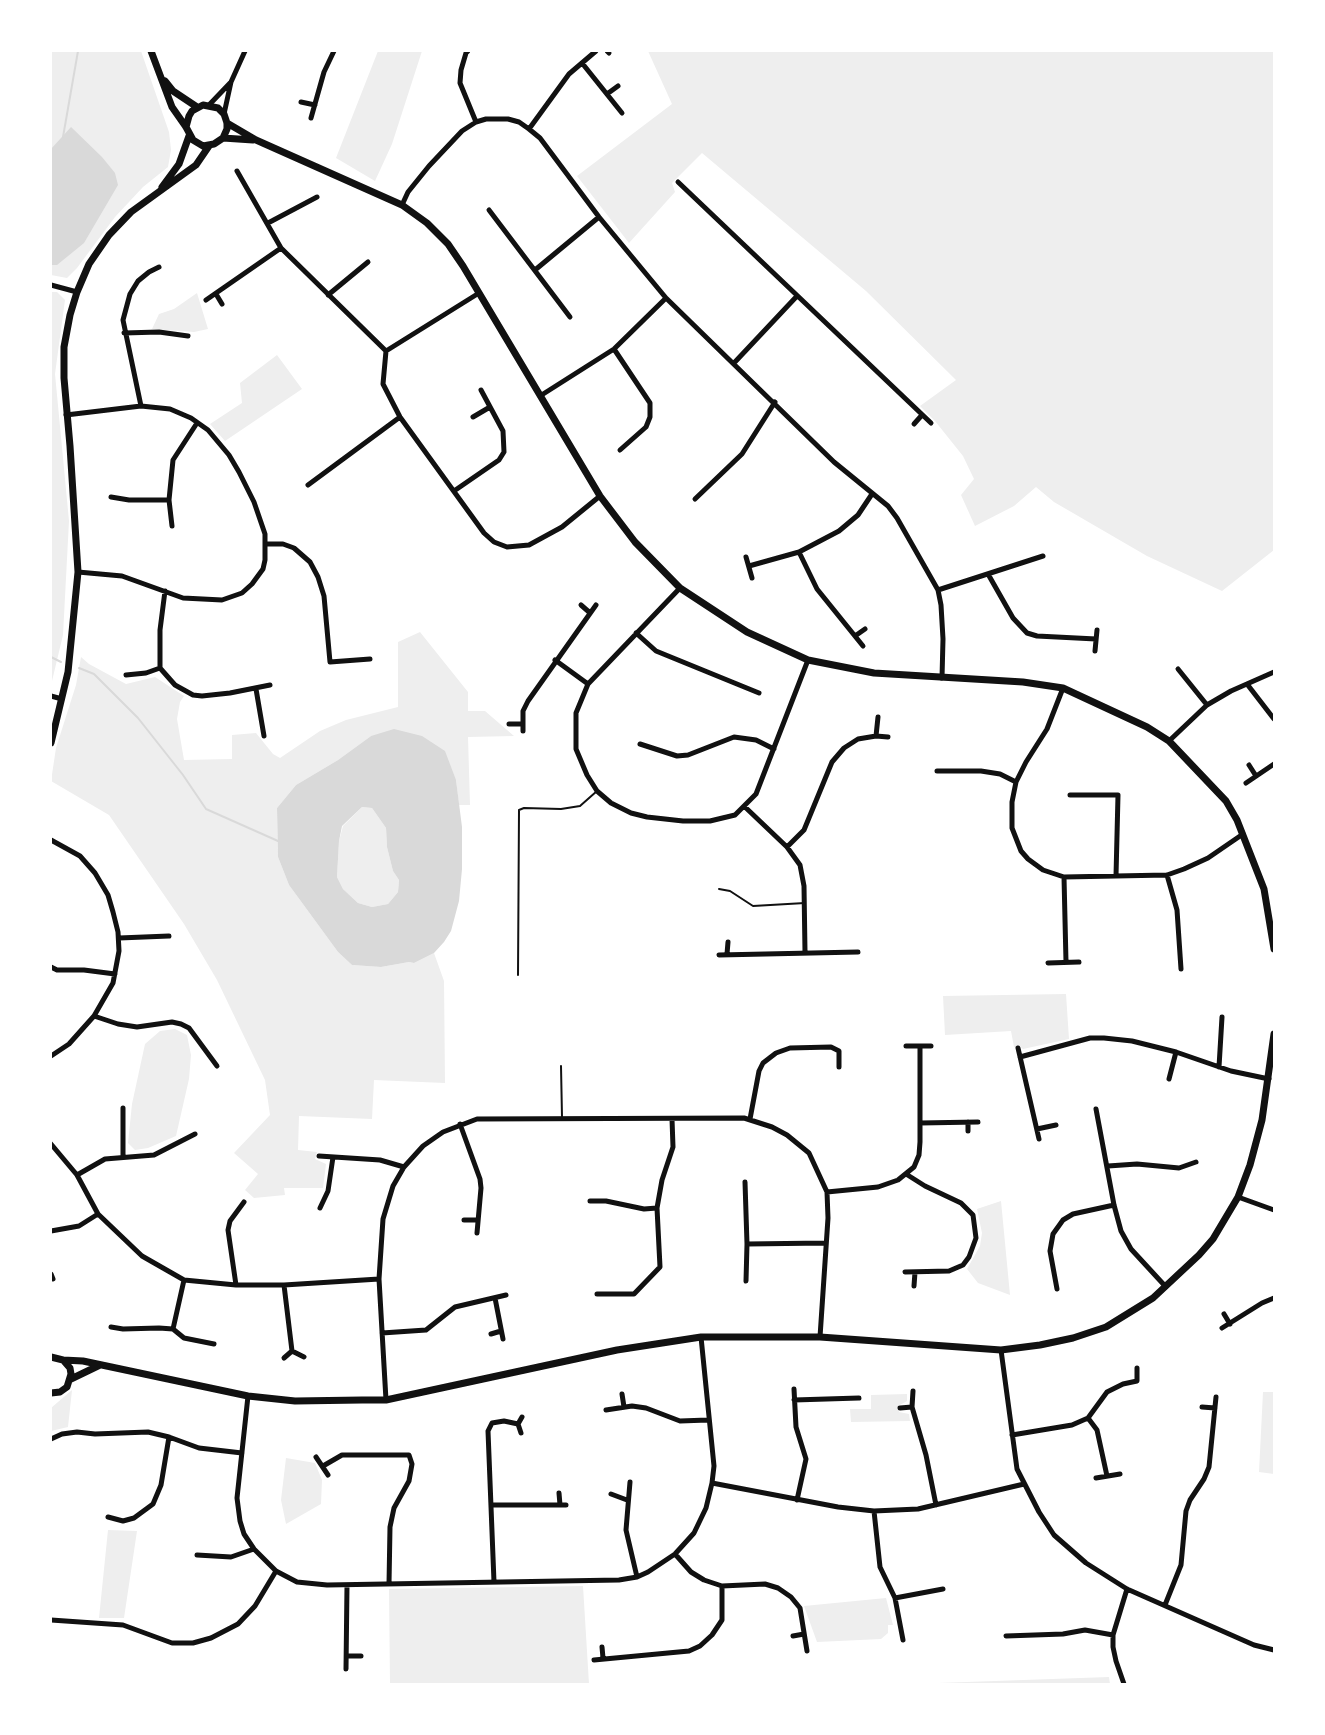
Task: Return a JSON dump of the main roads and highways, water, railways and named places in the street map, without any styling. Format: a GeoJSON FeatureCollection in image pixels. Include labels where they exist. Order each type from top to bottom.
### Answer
{"type":"FeatureCollection","features":[{"type":"Feature","properties":{"kind":"waterway"},"geometry":{"type":"LineString","coordinates":[[63,137],[78,51]]}},
{"type":"Feature","properties":{"kind":"waterway"},"geometry":{"type":"LineString","coordinates":[[51,657],[61,662]]}},
{"type":"Feature","properties":{"kind":"waterway"},"geometry":{"type":"LineString","coordinates":[[79,668],[94,674],[138,718],[183,775],[206,809],[278,841]]}}]}
